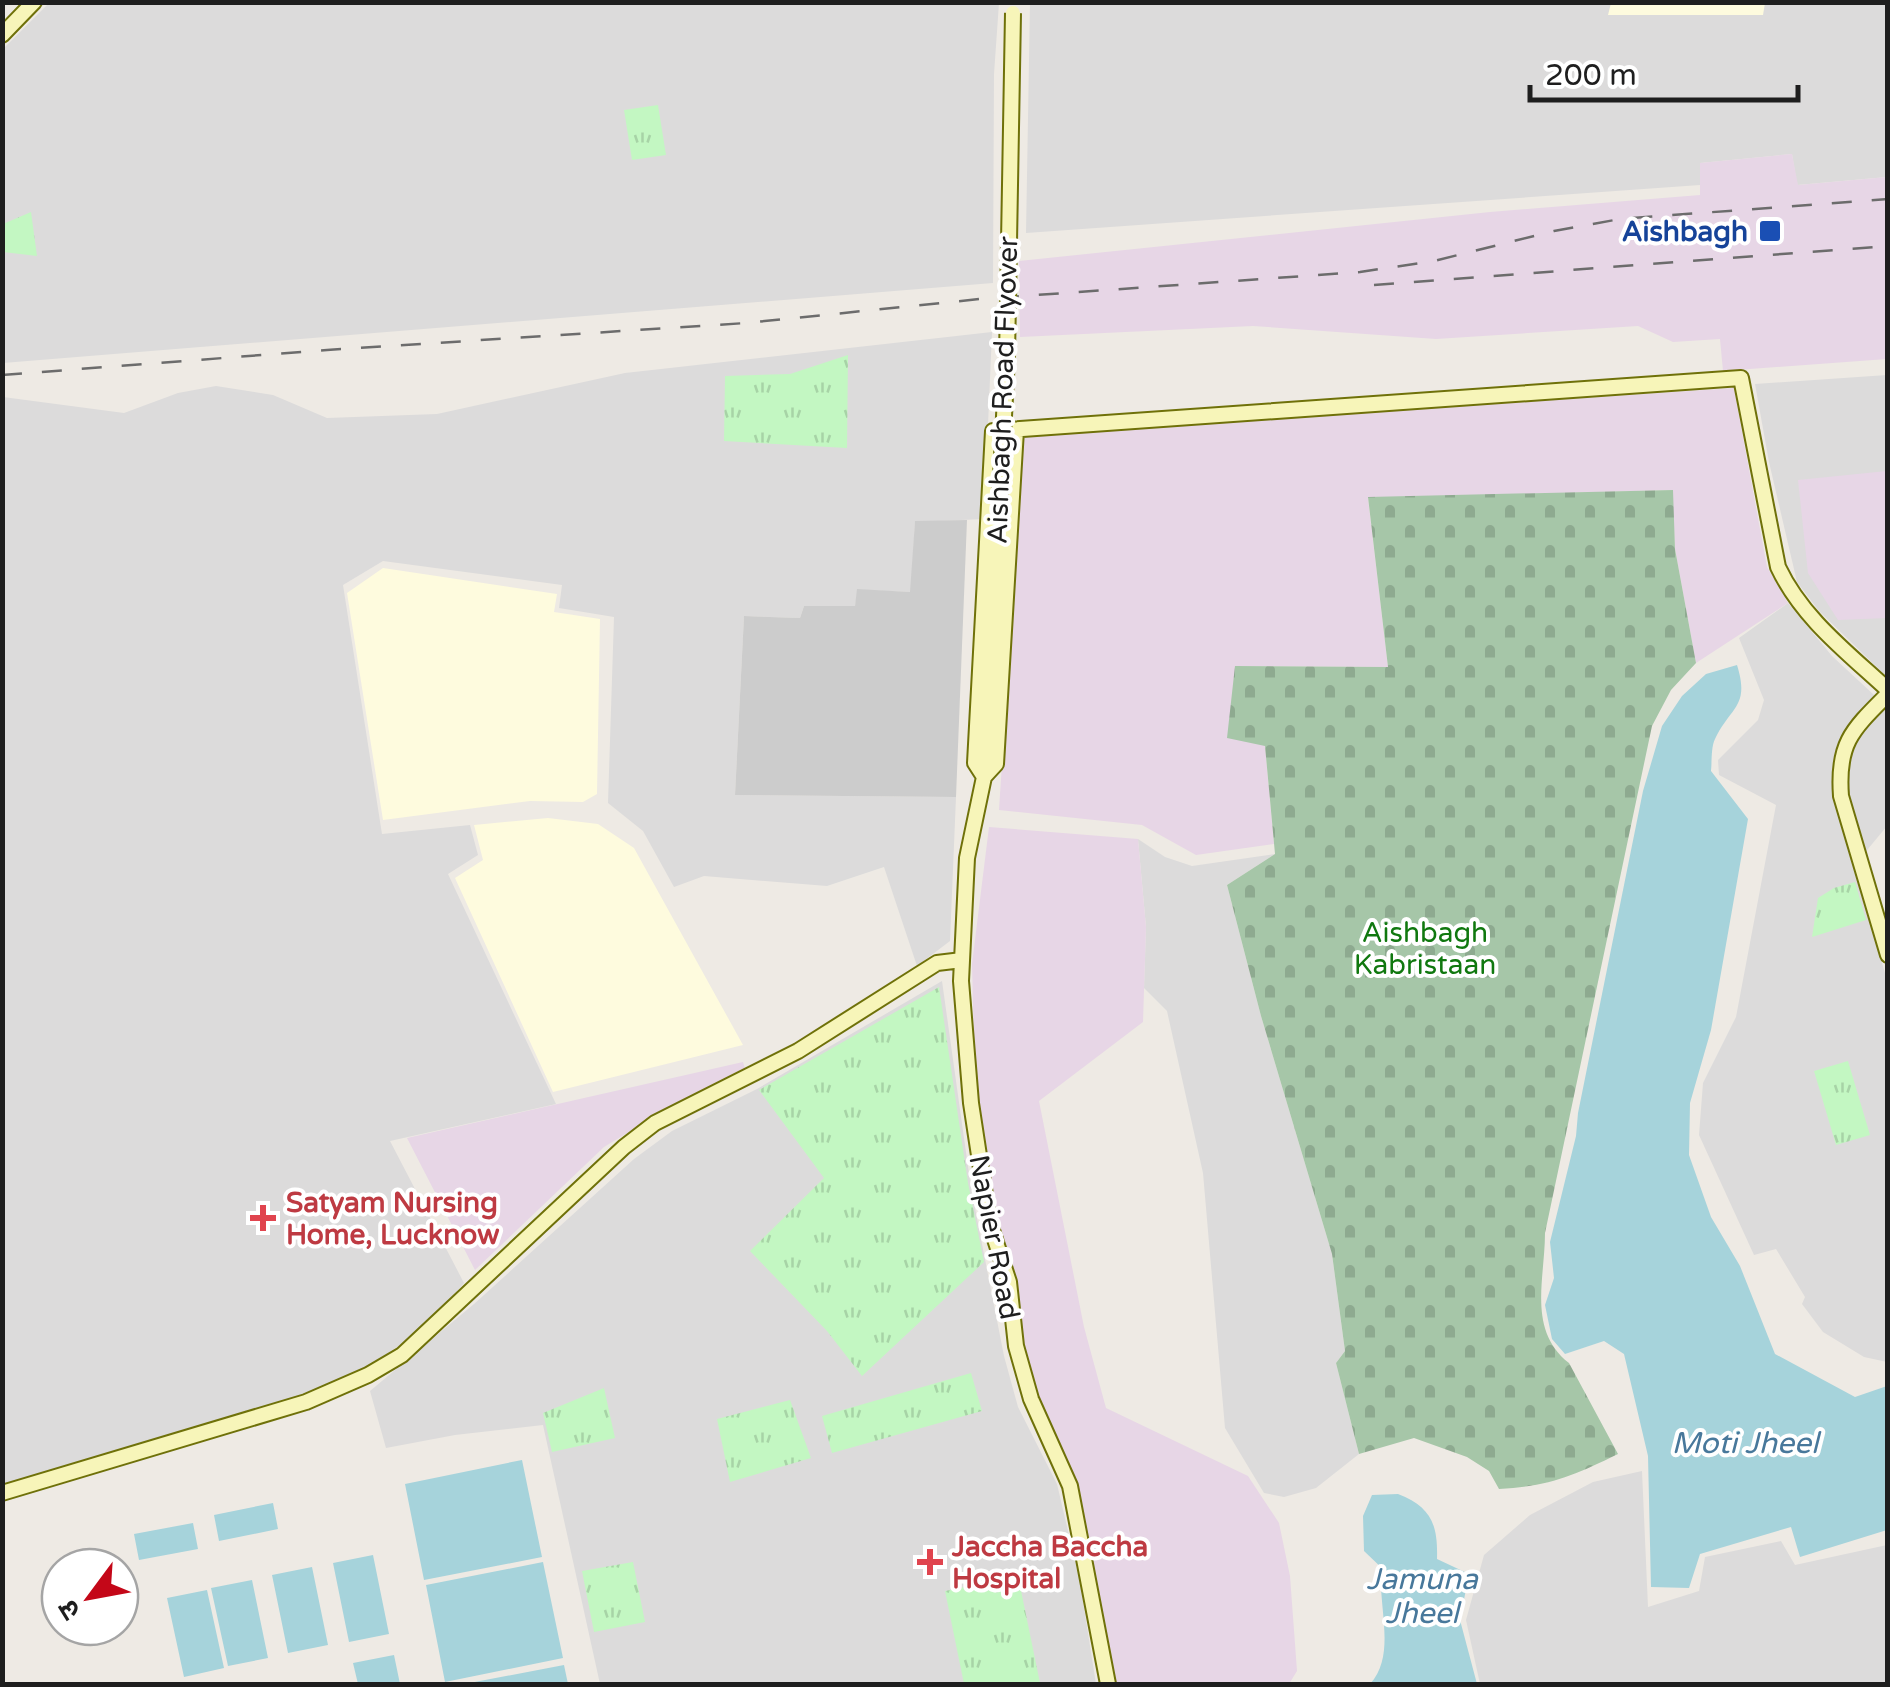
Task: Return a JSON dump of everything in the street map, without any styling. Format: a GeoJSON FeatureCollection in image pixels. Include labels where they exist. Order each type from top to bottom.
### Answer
{"type":"FeatureCollection","features":[{"type":"Feature","properties":{"kind":"street"},"geometry":{"type":"LineString","coordinates":[[2,35],[34,2]]}},
{"type":"Feature","properties":{"kind":"street","name":"Aishbagh Road Flyover"},"geometry":{"type":"LineString","coordinates":[[984,777],[1007,357],[1013,8]]}},
{"type":"Feature","properties":{"kind":"street"},"geometry":{"type":"LineString","coordinates":[[1016,430],[996,764],[984,777],[975,763],[994,431],[1741,378],[1778,567],[1791,595],[1888,692],[1852,730],[1842,752],[1840,776],[1841,796],[1888,955]]}},
{"type":"Feature","properties":{"kind":"street","name":"Napier Road"},"geometry":{"type":"LineString","coordinates":[[984,777],[968,858],[962,960],[970,1103],[989,1222],[1009,1282],[1016,1346],[1031,1399],[1070,1486],[1104,1684]]}},
{"type":"Feature","properties":{"kind":"street"},"geometry":{"type":"LineString","coordinates":[[2,1493],[306,1402],[368,1375],[402,1355],[624,1147],[655,1123],[798,1051],[937,963],[962,960]]}},
{"type":"Feature","properties":{"kind":"shaded area"},"geometry":{"type":"Polygon","coordinates":[[[1611,2],[1765,3],[1763,15],[1608,15],[1611,2]]]}},
{"type":"Feature","properties":{"kind":"shaded area"},"geometry":{"type":"Polygon","coordinates":[[[49,3],[999,3],[994,74],[993,283],[3,363],[3,49],[49,3]]]}},
{"type":"Feature","properties":{"kind":"shaded area"},"geometry":{"type":"Polygon","coordinates":[[[1030,3],[1887,3],[1887,177],[1797,185],[1792,154],[1700,163],[1700,185],[1026,233],[1030,3]]]}},
{"type":"Feature","properties":{"kind":"shaded area"},"geometry":{"type":"Polygon","coordinates":[[[1792,154],[1798,185],[1887,177],[1887,359],[1723,371],[1720,339],[1673,342],[1638,326],[1436,339],[1253,326],[1020,337],[1019,261],[1490,212],[1700,195],[1700,163],[1792,154]]]}},
{"type":"Feature","properties":{"kind":"shaded area"},"geometry":{"type":"Polygon","coordinates":[[[992,332],[984,519],[915,522],[911,592],[858,590],[855,606],[804,606],[800,618],[744,616],[735,795],[956,797],[950,941],[917,966],[884,867],[827,886],[704,876],[674,887],[643,831],[608,803],[614,617],[559,608],[562,585],[383,561],[343,585],[382,834],[470,825],[478,855],[448,874],[556,1104],[390,1141],[464,1283],[421,1331],[359,1372],[289,1399],[3,1487],[3,397],[124,413],[178,393],[216,386],[273,395],[327,418],[437,414],[625,373],[992,332]]]}},
{"type":"Feature","properties":{"kind":"shaded area"},"geometry":{"type":"Polygon","coordinates":[[[1887,375],[1887,677],[1819,611],[1797,582],[1755,384],[1887,375]]]}},
{"type":"Feature","properties":{"kind":"shaded area"},"geometry":{"type":"Polygon","coordinates":[[[1734,388],[1767,567],[1788,603],[1696,663],[1675,549],[1672,490],[1368,498],[1388,667],[1236,666],[1265,746],[1274,844],[1196,855],[1142,825],[999,810],[1023,435],[1734,388]]]}},
{"type":"Feature","properties":{"kind":"shaded area"},"geometry":{"type":"Polygon","coordinates":[[[1887,471],[1887,618],[1838,620],[1808,573],[1798,480],[1887,471]]]}},
{"type":"Feature","properties":{"kind":"shaded area"},"geometry":{"type":"Polygon","coordinates":[[[967,520],[956,797],[735,795],[744,616],[800,618],[804,606],[855,606],[857,589],[910,592],[915,521],[967,520]]]}},
{"type":"Feature","properties":{"kind":"shaded area"},"geometry":{"type":"Polygon","coordinates":[[[383,568],[557,594],[554,612],[600,619],[597,794],[583,802],[530,801],[383,820],[347,593],[383,568]]]}},
{"type":"Feature","properties":{"kind":"shaded area"},"geometry":{"type":"Polygon","coordinates":[[[1788,603],[1832,656],[1887,707],[1887,826],[1853,867],[1887,973],[1887,1362],[1864,1357],[1823,1332],[1802,1304],[1805,1297],[1776,1249],[1754,1255],[1699,1135],[1703,1083],[1736,1017],[1776,805],[1719,775],[1718,760],[1758,720],[1764,700],[1739,638],[1788,603]]]}},
{"type":"Feature","properties":{"kind":"shaded area"},"geometry":{"type":"Polygon","coordinates":[[[548,818],[598,824],[634,848],[743,1045],[553,1092],[455,878],[483,860],[474,825],[548,818]]]}},
{"type":"Feature","properties":{"kind":"shaded area"},"geometry":{"type":"Polygon","coordinates":[[[989,827],[1138,839],[1146,927],[1143,1022],[1039,1101],[1084,1327],[1106,1408],[1248,1476],[1279,1523],[1290,1576],[1297,1671],[1289,1684],[1116,1684],[1079,1489],[1035,1398],[1014,1318],[975,1084],[972,964],[989,827]]]}},
{"type":"Feature","properties":{"kind":"shaded area"},"geometry":{"type":"Polygon","coordinates":[[[1138,839],[1165,857],[1192,866],[1275,854],[1227,885],[1261,1016],[1332,1254],[1345,1351],[1336,1363],[1359,1454],[1316,1488],[1284,1497],[1264,1493],[1225,1428],[1203,1173],[1167,1011],[1144,988],[1146,927],[1138,839]]]}},
{"type":"Feature","properties":{"kind":"shaded area"},"geometry":{"type":"Polygon","coordinates":[[[942,981],[971,1188],[1004,1356],[1018,1407],[1057,1484],[1080,1582],[1096,1684],[600,1684],[543,1425],[386,1448],[370,1391],[474,1304],[634,1159],[672,1131],[757,1089],[942,981]]]}},
{"type":"Feature","properties":{"kind":"shaded area"},"geometry":{"type":"Polygon","coordinates":[[[743,1062],[745,1069],[604,1147],[475,1270],[407,1138],[743,1062]]]}},
{"type":"Feature","properties":{"kind":"shaded area"},"geometry":{"type":"Polygon","coordinates":[[[1642,1471],[1648,1607],[1699,1591],[1705,1557],[1781,1541],[1795,1565],[1887,1545],[1887,1684],[1480,1684],[1466,1620],[1484,1555],[1530,1515],[1593,1482],[1642,1471]]]}},
{"type":"Feature","properties":{"kind":"green space"},"geometry":{"type":"Polygon","coordinates":[[[658,105],[666,155],[632,160],[624,110],[658,105]]]}},
{"type":"Feature","properties":{"kind":"green space"},"geometry":{"type":"Polygon","coordinates":[[[31,212],[37,256],[3,252],[3,224],[31,212]]]}},
{"type":"Feature","properties":{"kind":"green space"},"geometry":{"type":"Polygon","coordinates":[[[848,355],[847,448],[724,441],[725,376],[790,374],[848,355]]]}},
{"type":"Feature","properties":{"kind":"green space","name":"Aishbagh Kabristaan"},"geometry":{"type":"Polygon","coordinates":[[[1673,490],[1675,549],[1696,663],[1671,690],[1652,726],[1545,1233],[1541,1303],[1548,1335],[1569,1363],[1618,1454],[1561,1479],[1499,1489],[1489,1471],[1467,1457],[1414,1438],[1359,1454],[1336,1363],[1345,1351],[1332,1254],[1261,1016],[1227,885],[1275,854],[1265,746],[1227,738],[1235,666],[1388,667],[1368,497],[1673,490]]]}},
{"type":"Feature","properties":{"kind":"green space"},"geometry":{"type":"Polygon","coordinates":[[[1855,882],[1866,920],[1812,937],[1818,898],[1855,882]]]}},
{"type":"Feature","properties":{"kind":"green space"},"geometry":{"type":"Polygon","coordinates":[[[939,987],[968,1183],[984,1262],[862,1376],[827,1331],[750,1251],[824,1178],[759,1090],[939,987]]]}},
{"type":"Feature","properties":{"kind":"green space"},"geometry":{"type":"Polygon","coordinates":[[[1848,1061],[1870,1135],[1836,1145],[1814,1071],[1848,1061]]]}},
{"type":"Feature","properties":{"kind":"green space"},"geometry":{"type":"Polygon","coordinates":[[[971,1373],[982,1411],[832,1453],[822,1416],[971,1373]]]}},
{"type":"Feature","properties":{"kind":"green space"},"geometry":{"type":"Polygon","coordinates":[[[604,1388],[615,1438],[552,1452],[543,1413],[604,1388]]]}},
{"type":"Feature","properties":{"kind":"green space"},"geometry":{"type":"Polygon","coordinates":[[[790,1400],[811,1458],[730,1482],[717,1419],[790,1400]]]}},
{"type":"Feature","properties":{"kind":"green space"},"geometry":{"type":"Polygon","coordinates":[[[633,1562],[645,1622],[594,1632],[582,1571],[633,1562]]]}},
{"type":"Feature","properties":{"kind":"green space"},"geometry":{"type":"Polygon","coordinates":[[[1018,1576],[1040,1683],[964,1684],[945,1591],[1018,1576]]]}},
{"type":"Feature","properties":{"kind":"water","name":"Moti Jheel"},"geometry":{"type":"Polygon","coordinates":[[[1737,665],[1740,698],[1715,739],[1711,771],[1748,819],[1711,1030],[1690,1103],[1689,1155],[1711,1217],[1740,1266],[1775,1354],[1855,1397],[1887,1386],[1887,1530],[1800,1557],[1791,1527],[1700,1554],[1689,1588],[1651,1587],[1648,1456],[1624,1354],[1604,1341],[1565,1354],[1552,1339],[1545,1305],[1554,1278],[1550,1242],[1576,1136],[1643,791],[1662,726],[1682,696],[1706,674],[1737,665]]]}},
{"type":"Feature","properties":{"kind":"water"},"geometry":{"type":"Polygon","coordinates":[[[522,1460],[542,1557],[424,1580],[405,1484],[522,1460]]]}},
{"type":"Feature","properties":{"kind":"water","name":"Jamuna Jheel"},"geometry":{"type":"Polygon","coordinates":[[[1398,1494],[1418,1505],[1430,1518],[1437,1559],[1469,1574],[1460,1620],[1477,1684],[1370,1684],[1378,1673],[1384,1648],[1381,1578],[1387,1573],[1364,1551],[1363,1516],[1372,1495],[1398,1494]]]}},
{"type":"Feature","properties":{"kind":"water"},"geometry":{"type":"Polygon","coordinates":[[[273,1503],[278,1529],[219,1541],[214,1515],[273,1503]]]}},
{"type":"Feature","properties":{"kind":"water"},"geometry":{"type":"Polygon","coordinates":[[[193,1523],[198,1549],[140,1560],[134,1534],[193,1523]]]}},
{"type":"Feature","properties":{"kind":"water"},"geometry":{"type":"Polygon","coordinates":[[[373,1555],[389,1634],[349,1642],[333,1563],[373,1555]]]}},
{"type":"Feature","properties":{"kind":"water"},"geometry":{"type":"Polygon","coordinates":[[[543,1562],[563,1658],[445,1682],[426,1585],[543,1562]]]}},
{"type":"Feature","properties":{"kind":"water"},"geometry":{"type":"Polygon","coordinates":[[[312,1567],[328,1645],[288,1653],[272,1575],[312,1567]]]}},
{"type":"Feature","properties":{"kind":"water"},"geometry":{"type":"Polygon","coordinates":[[[252,1580],[268,1658],[228,1666],[211,1588],[252,1580]]]}},
{"type":"Feature","properties":{"kind":"water"},"geometry":{"type":"Polygon","coordinates":[[[207,1590],[224,1668],[184,1677],[167,1598],[207,1590]]]}},
{"type":"Feature","properties":{"kind":"water"},"geometry":{"type":"Polygon","coordinates":[[[394,1655],[400,1684],[358,1684],[353,1663],[394,1655]]]}},
{"type":"Feature","properties":{"kind":"water"},"geometry":{"type":"Polygon","coordinates":[[[564,1665],[568,1684],[464,1684],[564,1665]]]}},
{"type":"Feature","properties":{"kind":"railway"},"geometry":{"type":"LineString","coordinates":[[2,375],[746,323],[980,299],[1360,272],[1434,261],[1620,219],[1888,199]]}},
{"type":"Feature","properties":{"kind":"railway"},"geometry":{"type":"LineString","coordinates":[[1374,285],[1888,246]]}},
{"type":"Feature","properties":{"kind":"place","name":"Aishbagh"},"geometry":{"type":"Point","coordinates":[1770,231]}},
{"type":"Feature","properties":{"kind":"place","name":"Satyam Nursing Home, Lucknow"},"geometry":{"type":"Point","coordinates":[263,1218]}},
{"type":"Feature","properties":{"kind":"place","name":"Jaccha Baccha Hospital"},"geometry":{"type":"Point","coordinates":[930,1562]}}]}
